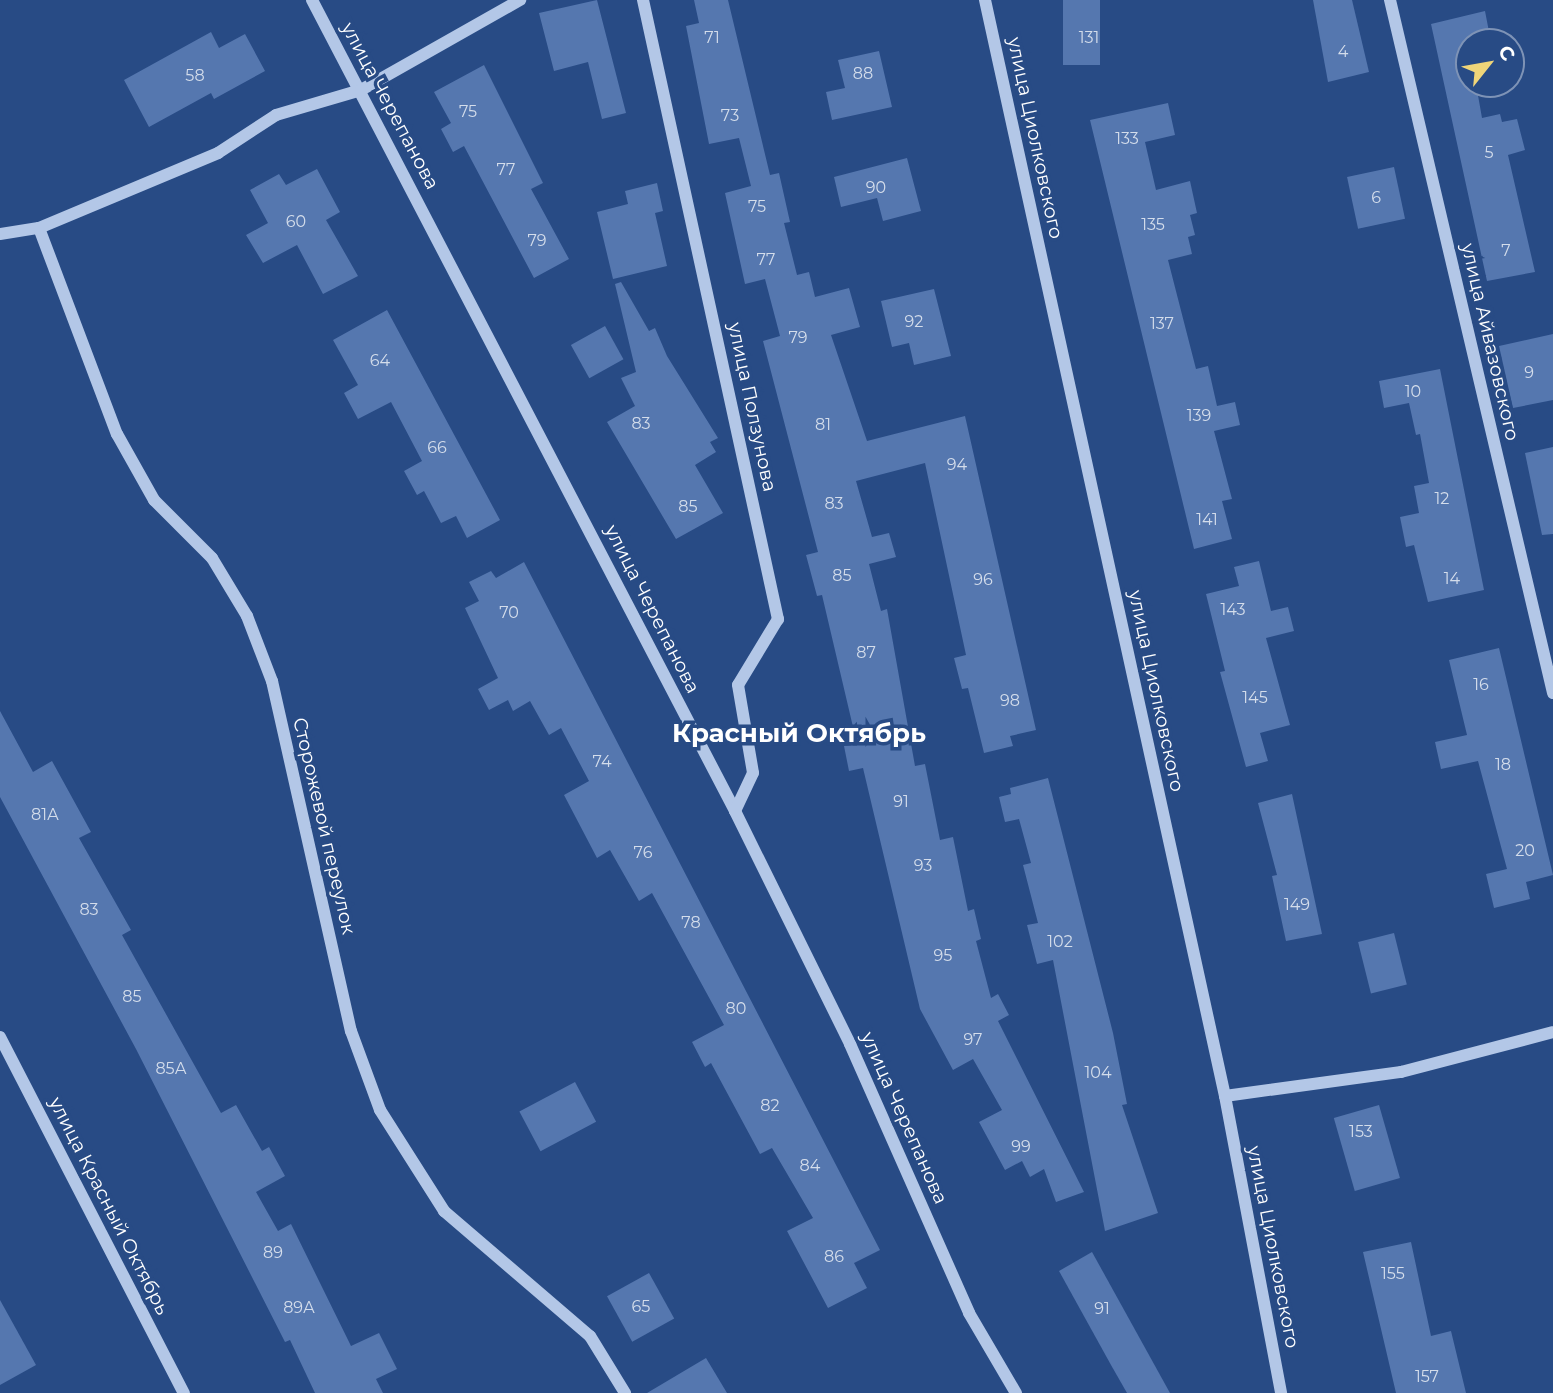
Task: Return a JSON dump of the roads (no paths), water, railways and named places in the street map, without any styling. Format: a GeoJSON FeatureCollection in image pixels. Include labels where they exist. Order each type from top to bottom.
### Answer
{"type":"FeatureCollection","features":[{"type":"Feature","properties":{"kind":"street","name":"улица Черепанова"},"geometry":{"type":"LineString","coordinates":[[312,0],[735,811],[850,1044],[969,1313],[1016,1393]]}},
{"type":"Feature","properties":{"kind":"street"},"geometry":{"type":"LineString","coordinates":[[0,234],[39,228],[218,153],[276,116],[361,90],[520,0]]}},
{"type":"Feature","properties":{"kind":"street","name":"улица Ползунова"},"geometry":{"type":"LineString","coordinates":[[643,0],[778,619],[738,685],[753,774],[735,811]]}},
{"type":"Feature","properties":{"kind":"street","name":"улица Циолковского"},"geometry":{"type":"LineString","coordinates":[[985,0],[1225,1096],[1281,1393]]}},
{"type":"Feature","properties":{"kind":"street","name":"улица Айвазовского"},"geometry":{"type":"LineString","coordinates":[[1390,0],[1553,693]]}},
{"type":"Feature","properties":{"kind":"street","name":"Сторожевой переулок"},"geometry":{"type":"LineString","coordinates":[[39,228],[117,433],[154,500],[212,558],[247,616],[272,681],[351,1031],[380,1110],[444,1211],[590,1336],[625,1393]]}},
{"type":"Feature","properties":{"kind":"street"},"geometry":{"type":"LineString","coordinates":[[1225,1096],[1401,1072],[1553,1032]]}},
{"type":"Feature","properties":{"kind":"street","name":"улица Красный Октябрь"},"geometry":{"type":"LineString","coordinates":[[0,1037],[184,1393]]}},
{"type":"Feature","properties":{"kind":"district","name":"Красный Октябрь"},"geometry":{"type":"Point","coordinates":[799,734]}}]}
